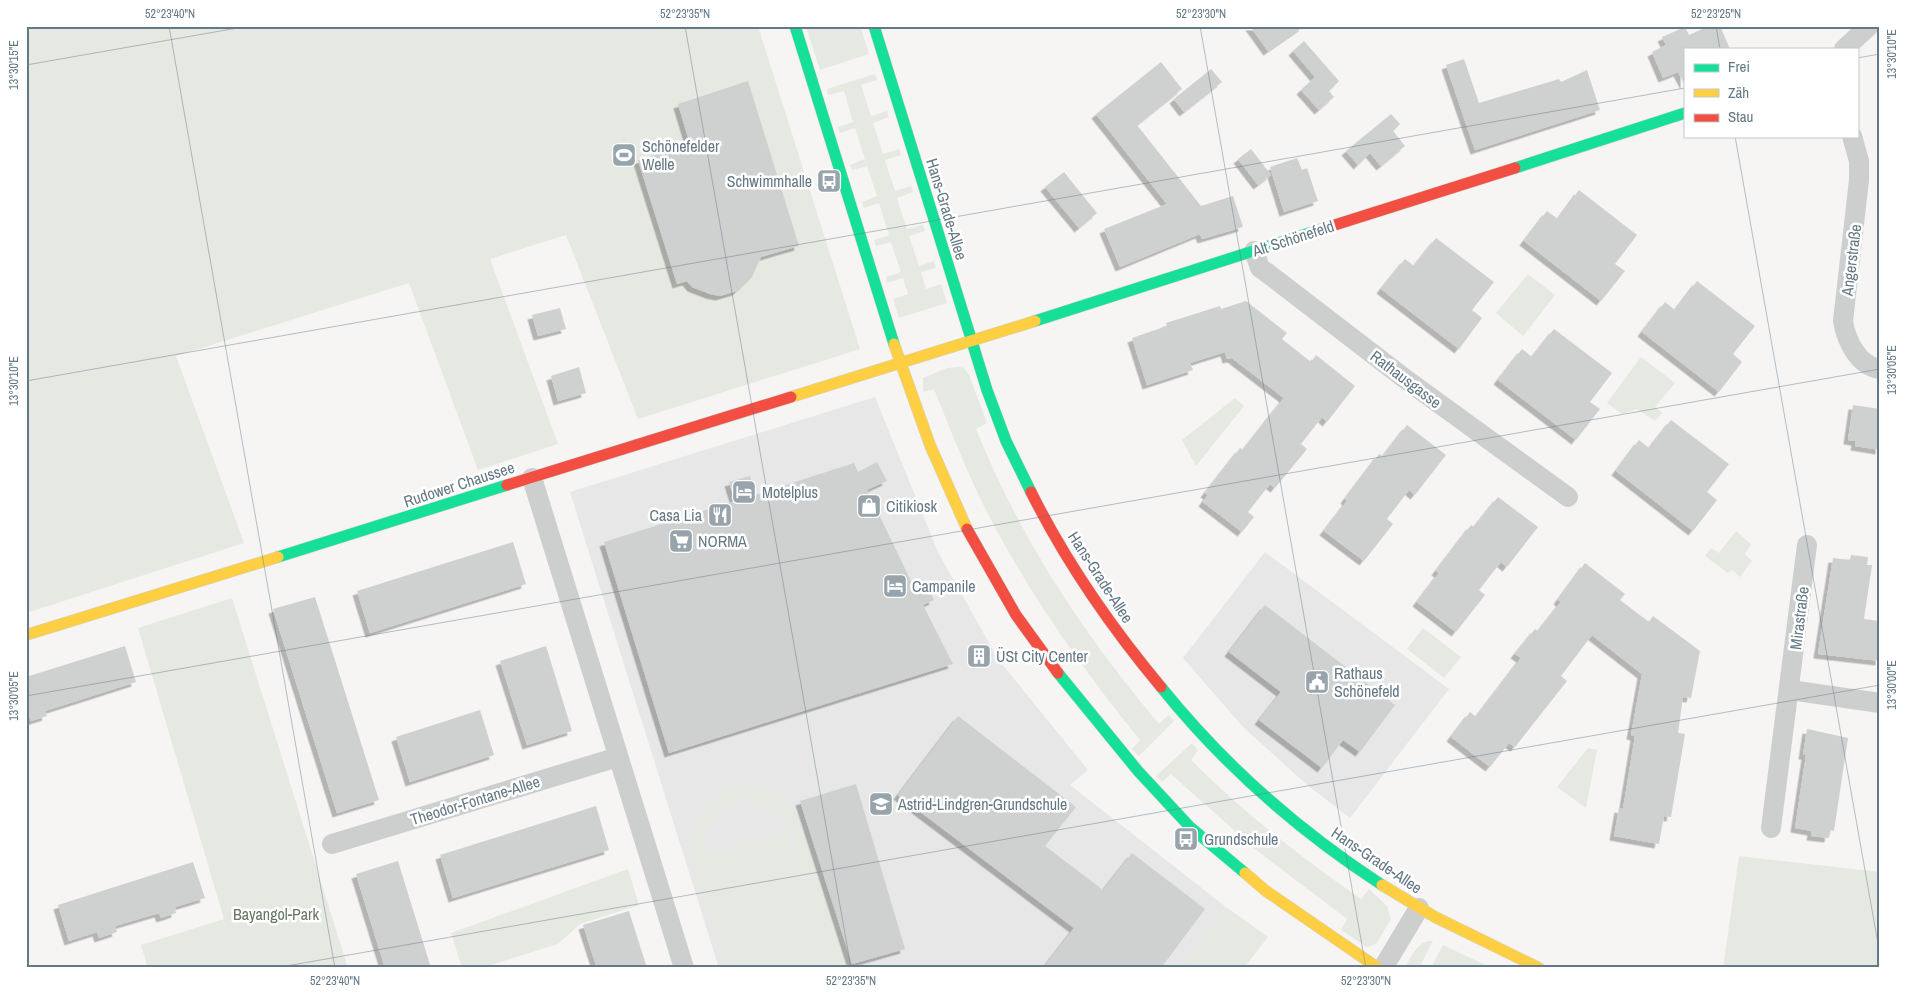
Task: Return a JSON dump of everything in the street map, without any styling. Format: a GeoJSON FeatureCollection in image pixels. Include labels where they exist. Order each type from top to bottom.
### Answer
{"type":"FeatureCollection","features":[{"type":"Feature","properties":{"kind":"street"},"geometry":{"type":"LineString","coordinates":[[795,26],[900,363],[930,445],[972,539],[1016,615],[1062,678],[1138,771],[1190,826],[1266,891],[1378,968]]}},
{"type":"Feature","properties":{"kind":"street","name":"Hans-Grade-Allee"},"geometry":{"type":"LineString","coordinates":[[874,26],[972,340],[1005,439],[1047,523],[1093,599],[1131,652],[1190,722],[1284,813],[1356,866],[1419,908],[1469,936],[1540,968]]}},
{"type":"Feature","properties":{"kind":"street"},"geometry":{"type":"LineString","coordinates":[[1845,48],[1866,28]]}},
{"type":"Feature","properties":{"kind":"street","name":"Alt Schönefeld"},"geometry":{"type":"LineString","coordinates":[[900,363],[1684,113]]}},
{"type":"Feature","properties":{"kind":"street","name":"Angerstraße"},"geometry":{"type":"LineString","coordinates":[[1853,138],[1859,161],[1859,180],[1844,321],[1845,334],[1858,355],[1868,366],[1880,368]]}},
{"type":"Feature","properties":{"kind":"street","name":"Rathausgasse"},"geometry":{"type":"LineString","coordinates":[[1254,251],[1260,268],[1404,378],[1568,497]]}},
{"type":"Feature","properties":{"kind":"street","name":"Rudower Chaussee"},"geometry":{"type":"LineString","coordinates":[[26,635],[900,363]]}},
{"type":"Feature","properties":{"kind":"street"},"geometry":{"type":"LineString","coordinates":[[532,478],[684,968]]}},
{"type":"Feature","properties":{"kind":"street","name":"Mirastraße"},"geometry":{"type":"LineString","coordinates":[[1771,828],[1807,545]]}},
{"type":"Feature","properties":{"kind":"street"},"geometry":{"type":"LineString","coordinates":[[1790,690],[1880,702]]}},
{"type":"Feature","properties":{"kind":"street","name":"Theodor-Fontane-Allee"},"geometry":{"type":"LineString","coordinates":[[332,844],[618,757]]}},
{"type":"Feature","properties":{"kind":"street"},"geometry":{"type":"LineString","coordinates":[[1383,968],[1419,908]]}},
{"type":"Feature","properties":{"kind":"shaded area"},"geometry":{"type":"Polygon","coordinates":[[[875,397],[938,552],[998,659],[1088,770],[1070,785],[1226,907],[1180,968],[719,968],[570,492],[875,397]]]}},
{"type":"Feature","properties":{"kind":"shaded area"},"geometry":{"type":"Polygon","coordinates":[[[1265,552],[1449,689],[1350,818],[1306,784],[1244,728],[1183,658],[1265,552]]]}},
{"type":"Feature","properties":{"kind":"green space"},"geometry":{"type":"Polygon","coordinates":[[[26,26],[758,26],[860,349],[638,419],[566,235],[490,259],[558,444],[478,470],[409,283],[176,356],[244,543],[26,613],[26,26]]]}},
{"type":"Feature","properties":{"kind":"green space"},"geometry":{"type":"Polygon","coordinates":[[[806,26],[860,26],[869,54],[820,70],[806,26]]]}},
{"type":"Feature","properties":{"kind":"green space"},"geometry":{"type":"Polygon","coordinates":[[[875,74],[877,80],[861,85],[871,116],[887,111],[889,117],[873,123],[883,154],[899,149],[901,155],[885,160],[895,191],[911,186],[913,192],[897,198],[907,229],[923,225],[925,231],[909,236],[919,266],[934,261],[936,268],[921,272],[926,289],[941,284],[947,303],[899,318],[893,299],[908,294],[903,278],[887,283],[886,277],[901,272],[891,242],[876,246],[874,240],[889,235],[879,203],[864,208],[862,202],[877,196],[867,166],[852,170],[850,165],[865,159],[855,128],[840,133],[838,127],[853,122],[844,91],[828,95],[827,89],[875,74]]]}},
{"type":"Feature","properties":{"kind":"green space"},"geometry":{"type":"Polygon","coordinates":[[[1528,274],[1555,295],[1523,336],[1496,313],[1528,274]]]}},
{"type":"Feature","properties":{"kind":"green space"},"geometry":{"type":"Polygon","coordinates":[[[1641,357],[1675,383],[1655,407],[1662,413],[1655,421],[1637,409],[1622,414],[1607,403],[1641,357]]]}},
{"type":"Feature","properties":{"kind":"green space"},"geometry":{"type":"Polygon","coordinates":[[[947,368],[964,368],[969,375],[987,423],[976,429],[993,469],[1033,547],[1079,620],[1131,690],[1159,724],[1168,715],[1174,721],[1139,756],[1132,749],[1140,740],[1077,659],[1021,574],[1004,544],[973,483],[934,389],[923,392],[923,378],[947,368]]]}},
{"type":"Feature","properties":{"kind":"green space"},"geometry":{"type":"Polygon","coordinates":[[[1235,398],[1244,406],[1196,466],[1182,440],[1235,398]]]}},
{"type":"Feature","properties":{"kind":"green space"},"geometry":{"type":"Polygon","coordinates":[[[1736,531],[1751,544],[1745,554],[1752,561],[1740,577],[1732,570],[1728,573],[1705,556],[1711,548],[1719,553],[1736,531]]]}},
{"type":"Feature","properties":{"kind":"green space","name":"Bayangol-Park"},"geometry":{"type":"Polygon","coordinates":[[[232,598],[348,968],[148,968],[141,945],[224,919],[138,628],[232,598]]]}},
{"type":"Feature","properties":{"kind":"green space"},"geometry":{"type":"Polygon","coordinates":[[[1423,628],[1461,657],[1444,678],[1407,649],[1423,628]]]}},
{"type":"Feature","properties":{"kind":"green space"},"geometry":{"type":"Polygon","coordinates":[[[1192,743],[1198,750],[1191,760],[1252,816],[1316,867],[1361,899],[1369,889],[1387,906],[1391,919],[1376,944],[1367,947],[1341,930],[1347,919],[1255,849],[1171,774],[1162,782],[1156,776],[1192,743]]]}},
{"type":"Feature","properties":{"kind":"green space"},"geometry":{"type":"Polygon","coordinates":[[[1588,748],[1597,750],[1586,808],[1557,787],[1588,748]]]}},
{"type":"Feature","properties":{"kind":"green space"},"geometry":{"type":"Polygon","coordinates":[[[761,785],[776,792],[787,801],[804,828],[849,968],[832,968],[789,830],[772,808],[753,801],[737,803],[722,811],[711,824],[707,835],[708,855],[744,968],[727,968],[693,861],[691,838],[693,827],[702,808],[719,793],[737,786],[761,785]]]}},
{"type":"Feature","properties":{"kind":"green space"},"geometry":{"type":"Polygon","coordinates":[[[786,832],[828,965],[820,968],[745,968],[710,856],[786,832]]]}},
{"type":"Feature","properties":{"kind":"green space"},"geometry":{"type":"Polygon","coordinates":[[[1739,856],[1880,872],[1880,968],[1723,968],[1739,856]]]}},
{"type":"Feature","properties":{"kind":"green space"},"geometry":{"type":"Polygon","coordinates":[[[628,869],[639,905],[580,924],[558,944],[481,968],[462,968],[451,933],[628,869]]]}},
{"type":"Feature","properties":{"kind":"green space"},"geometry":{"type":"Polygon","coordinates":[[[1226,907],[1268,937],[1244,968],[1180,968],[1226,907]]]}},
{"type":"Feature","properties":{"kind":"green space"},"geometry":{"type":"Polygon","coordinates":[[[1427,941],[1433,941],[1419,968],[1405,968],[1416,949],[1427,941]]]}},
{"type":"Feature","properties":{"kind":"green space"},"geometry":{"type":"Polygon","coordinates":[[[1443,945],[1492,968],[1431,968],[1443,945]]]}},
{"type":"Feature","properties":{"kind":"building"},"geometry":{"type":"Polygon","coordinates":[[[1250,26],[1304,26],[1268,51],[1250,26]]]}},
{"type":"Feature","properties":{"kind":"building"},"geometry":{"type":"Polygon","coordinates":[[[1709,26],[1720,26],[1730,48],[1684,48],[1684,83],[1678,72],[1663,78],[1652,52],[1666,45],[1662,37],[1685,27],[1689,35],[1709,26]]]}},
{"type":"Feature","properties":{"kind":"building"},"geometry":{"type":"Polygon","coordinates":[[[1304,41],[1339,81],[1329,91],[1334,97],[1319,110],[1301,90],[1315,77],[1293,51],[1304,41]]]}},
{"type":"Feature","properties":{"kind":"building"},"geometry":{"type":"Polygon","coordinates":[[[1464,59],[1479,103],[1559,79],[1561,82],[1587,70],[1600,110],[1475,150],[1446,65],[1464,59]]]}},
{"type":"Feature","properties":{"kind":"building"},"geometry":{"type":"Polygon","coordinates":[[[1161,62],[1182,89],[1137,125],[1201,206],[1233,196],[1243,227],[1202,239],[1200,234],[1120,267],[1104,229],[1167,204],[1096,114],[1161,62]]]}},
{"type":"Feature","properties":{"kind":"building"},"geometry":{"type":"Polygon","coordinates":[[[1211,69],[1222,82],[1184,112],[1174,99],[1211,69]]]}},
{"type":"Feature","properties":{"kind":"building","name":"Schönefelder Welle"},"geometry":{"type":"Polygon","coordinates":[[[748,81],[799,246],[761,257],[752,277],[737,291],[720,296],[692,287],[687,281],[677,284],[638,160],[690,144],[678,104],[748,81]]]}},
{"type":"Feature","properties":{"kind":"building"},"geometry":{"type":"Polygon","coordinates":[[[1391,114],[1400,124],[1393,131],[1405,146],[1381,166],[1370,153],[1358,165],[1346,151],[1391,114]]]}},
{"type":"Feature","properties":{"kind":"building"},"geometry":{"type":"Polygon","coordinates":[[[1251,149],[1271,175],[1258,185],[1238,159],[1251,149]]]}},
{"type":"Feature","properties":{"kind":"building"},"geometry":{"type":"Polygon","coordinates":[[[1297,158],[1302,170],[1307,168],[1318,201],[1284,212],[1270,167],[1297,158]]]}},
{"type":"Feature","properties":{"kind":"building"},"geometry":{"type":"Polygon","coordinates":[[[1064,172],[1097,213],[1079,228],[1045,187],[1064,172]]]}},
{"type":"Feature","properties":{"kind":"building"},"geometry":{"type":"Polygon","coordinates":[[[1579,190],[1637,235],[1615,264],[1625,271],[1601,301],[1524,241],[1547,211],[1558,219],[1579,190]]]}},
{"type":"Feature","properties":{"kind":"building"},"geometry":{"type":"Polygon","coordinates":[[[1436,238],[1494,282],[1472,310],[1482,318],[1459,349],[1381,289],[1405,259],[1414,266],[1436,238]]]}},
{"type":"Feature","properties":{"kind":"building"},"geometry":{"type":"Polygon","coordinates":[[[1697,281],[1755,326],[1733,354],[1742,362],[1719,392],[1642,332],[1665,302],[1675,310],[1697,281]]]}},
{"type":"Feature","properties":{"kind":"building"},"geometry":{"type":"Polygon","coordinates":[[[1246,301],[1287,333],[1282,339],[1311,362],[1316,355],[1355,386],[1327,422],[1322,417],[1301,444],[1307,449],[1275,488],[1270,484],[1248,512],[1254,517],[1242,532],[1203,502],[1208,495],[1205,493],[1240,448],[1243,450],[1284,398],[1232,358],[1227,359],[1225,352],[1190,363],[1193,370],[1147,385],[1132,338],[1167,326],[1166,323],[1220,306],[1221,309],[1246,301]]]}},
{"type":"Feature","properties":{"kind":"building"},"geometry":{"type":"Polygon","coordinates":[[[560,308],[566,329],[538,336],[532,315],[560,308]]]}},
{"type":"Feature","properties":{"kind":"building"},"geometry":{"type":"Polygon","coordinates":[[[1554,329],[1612,373],[1590,402],[1600,409],[1576,440],[1498,380],[1522,349],[1532,357],[1554,329]]]}},
{"type":"Feature","properties":{"kind":"building"},"geometry":{"type":"Polygon","coordinates":[[[579,367],[586,393],[558,401],[551,376],[579,367]]]}},
{"type":"Feature","properties":{"kind":"building"},"geometry":{"type":"Polygon","coordinates":[[[1853,405],[1880,409],[1880,450],[1855,446],[1856,441],[1848,440],[1853,405]]]}},
{"type":"Feature","properties":{"kind":"building"},"geometry":{"type":"Polygon","coordinates":[[[1671,420],[1729,464],[1707,492],[1717,500],[1693,531],[1616,471],[1639,440],[1649,448],[1671,420]]]}},
{"type":"Feature","properties":{"kind":"building"},"geometry":{"type":"Polygon","coordinates":[[[1407,425],[1446,455],[1415,495],[1409,490],[1387,519],[1393,524],[1364,561],[1324,531],[1347,501],[1345,499],[1379,454],[1383,456],[1407,425]]]}},
{"type":"Feature","properties":{"kind":"building"},"geometry":{"type":"Polygon","coordinates":[[[877,462],[887,481],[867,490],[913,585],[924,580],[934,600],[923,605],[953,664],[669,753],[604,542],[735,501],[729,482],[750,476],[755,495],[854,463],[858,472],[877,462]]]}},
{"type":"Feature","properties":{"kind":"building"},"geometry":{"type":"Polygon","coordinates":[[[1498,497],[1538,527],[1507,567],[1501,562],[1479,590],[1485,595],[1456,632],[1417,602],[1439,573],[1436,571],[1471,525],[1474,527],[1498,497]]]}},
{"type":"Feature","properties":{"kind":"building"},"geometry":{"type":"Polygon","coordinates":[[[513,542],[526,584],[370,633],[357,591],[513,542]]]}},
{"type":"Feature","properties":{"kind":"building"},"geometry":{"type":"Polygon","coordinates":[[[1851,555],[1868,557],[1867,565],[1872,565],[1864,619],[1880,621],[1880,661],[1818,654],[1833,558],[1850,560],[1851,555]]]}},
{"type":"Feature","properties":{"kind":"building"},"geometry":{"type":"Polygon","coordinates":[[[1585,563],[1625,594],[1620,600],[1649,622],[1653,616],[1700,651],[1691,698],[1683,697],[1678,733],[1685,734],[1671,817],[1664,816],[1659,844],[1614,836],[1619,808],[1623,809],[1635,736],[1631,735],[1642,674],[1592,635],[1561,676],[1567,681],[1515,747],[1509,743],[1490,767],[1451,737],[1470,712],[1476,717],[1521,658],[1515,654],[1535,629],[1538,631],[1561,602],[1558,600],[1585,563]]]}},
{"type":"Feature","properties":{"kind":"building"},"geometry":{"type":"Polygon","coordinates":[[[315,597],[379,800],[337,813],[273,609],[315,597]]]}},
{"type":"Feature","properties":{"kind":"building","name":"Rathaus Schönefeld"},"geometry":{"type":"Polygon","coordinates":[[[1265,605],[1395,705],[1360,752],[1343,740],[1322,768],[1259,720],[1281,692],[1229,652],[1265,605]]]}},
{"type":"Feature","properties":{"kind":"building"},"geometry":{"type":"Polygon","coordinates":[[[125,646],[136,682],[45,711],[47,716],[31,721],[26,708],[26,677],[125,646]]]}},
{"type":"Feature","properties":{"kind":"building"},"geometry":{"type":"Polygon","coordinates":[[[546,646],[572,731],[527,745],[500,661],[546,646]]]}},
{"type":"Feature","properties":{"kind":"building"},"geometry":{"type":"Polygon","coordinates":[[[480,710],[494,755],[410,782],[396,737],[480,710]]]}},
{"type":"Feature","properties":{"kind":"building"},"geometry":{"type":"Polygon","coordinates":[[[958,716],[1076,807],[1045,846],[1103,890],[1132,853],[1205,909],[1161,968],[1043,968],[1074,928],[898,795],[958,716]]]}},
{"type":"Feature","properties":{"kind":"building"},"geometry":{"type":"Polygon","coordinates":[[[1807,729],[1848,738],[1834,831],[1830,830],[1829,838],[1811,836],[1812,831],[1795,828],[1806,755],[1803,755],[1807,729]]]}},
{"type":"Feature","properties":{"kind":"building"},"geometry":{"type":"Polygon","coordinates":[[[856,784],[905,949],[852,964],[800,801],[856,784]]]}},
{"type":"Feature","properties":{"kind":"building"},"geometry":{"type":"Polygon","coordinates":[[[596,806],[609,850],[453,898],[440,855],[596,806]]]}},
{"type":"Feature","properties":{"kind":"building"},"geometry":{"type":"Polygon","coordinates":[[[398,861],[431,968],[385,968],[356,874],[398,861]]]}},
{"type":"Feature","properties":{"kind":"building"},"geometry":{"type":"Polygon","coordinates":[[[193,862],[205,898],[175,907],[176,913],[161,918],[159,913],[115,926],[117,932],[99,938],[97,932],[69,941],[58,905],[193,862]]]}},
{"type":"Feature","properties":{"kind":"building"},"geometry":{"type":"Polygon","coordinates":[[[629,911],[647,968],[597,968],[583,925],[629,911]]]}},
{"type":"Feature","properties":{"kind":"traffic: fast"},"geometry":{"type":"LineString","coordinates":[[795,26],[894,344]]}},
{"type":"Feature","properties":{"kind":"traffic: fast"},"geometry":{"type":"LineString","coordinates":[[874,26],[987,390],[1006,441],[1031,492]]}},
{"type":"Feature","properties":{"kind":"traffic: fast"},"geometry":{"type":"LineString","coordinates":[[1515,168],[1684,113]]}},
{"type":"Feature","properties":{"kind":"traffic: fast"},"geometry":{"type":"LineString","coordinates":[[1035,321],[1322,229]]}},
{"type":"Feature","properties":{"kind":"traffic: fast"},"geometry":{"type":"LineString","coordinates":[[278,557],[507,485]]}},
{"type":"Feature","properties":{"kind":"traffic: fast"},"geometry":{"type":"LineString","coordinates":[[1058,673],[1138,771],[1190,827],[1245,873]]}},
{"type":"Feature","properties":{"kind":"traffic: fast"},"geometry":{"type":"LineString","coordinates":[[1161,687],[1210,743],[1264,795],[1321,842],[1382,885]]}},
{"type":"Feature","properties":{"kind":"traffic: slow"},"geometry":{"type":"LineString","coordinates":[[791,397],[1035,321]]}},
{"type":"Feature","properties":{"kind":"traffic: slow"},"geometry":{"type":"LineString","coordinates":[[894,344],[930,445],[967,529]]}},
{"type":"Feature","properties":{"kind":"traffic: slow"},"geometry":{"type":"LineString","coordinates":[[26,635],[278,557]]}},
{"type":"Feature","properties":{"kind":"traffic: slow"},"geometry":{"type":"LineString","coordinates":[[1245,873],[1266,891],[1378,968]]}},
{"type":"Feature","properties":{"kind":"traffic: slow"},"geometry":{"type":"LineString","coordinates":[[1382,885],[1435,917],[1539,968]]}},
{"type":"Feature","properties":{"kind":"traffic: jam"},"geometry":{"type":"LineString","coordinates":[[1322,229],[1515,168]]}},
{"type":"Feature","properties":{"kind":"traffic: jam"},"geometry":{"type":"LineString","coordinates":[[507,485],[791,397]]}},
{"type":"Feature","properties":{"kind":"traffic: jam"},"geometry":{"type":"LineString","coordinates":[[1031,492],[1074,569],[1107,617],[1161,687]]}},
{"type":"Feature","properties":{"kind":"traffic: jam"},"geometry":{"type":"LineString","coordinates":[[967,529],[1016,615],[1058,673]]}},
{"type":"Feature","properties":{"kind":"place","name":"Schönefelder Welle"},"geometry":{"type":"Point","coordinates":[624,155]}},
{"type":"Feature","properties":{"kind":"place","name":"Schwimmhalle"},"geometry":{"type":"Point","coordinates":[829,181]}},
{"type":"Feature","properties":{"kind":"place","name":"Motelplus"},"geometry":{"type":"Point","coordinates":[744,492]}},
{"type":"Feature","properties":{"kind":"place","name":"Citikiosk"},"geometry":{"type":"Point","coordinates":[869,506]}},
{"type":"Feature","properties":{"kind":"place","name":"Casa Lia"},"geometry":{"type":"Point","coordinates":[720,515]}},
{"type":"Feature","properties":{"kind":"place","name":"NORMA"},"geometry":{"type":"Point","coordinates":[681,541]}},
{"type":"Feature","properties":{"kind":"place","name":"Campanile"},"geometry":{"type":"Point","coordinates":[895,586]}},
{"type":"Feature","properties":{"kind":"place","name":"ÜSt City Center"},"geometry":{"type":"Point","coordinates":[979,656]}},
{"type":"Feature","properties":{"kind":"place","name":"Rathaus Schönefeld"},"geometry":{"type":"Point","coordinates":[1317,682]}},
{"type":"Feature","properties":{"kind":"place","name":"Astrid-Lindgren-Grundschule"},"geometry":{"type":"Point","coordinates":[881,804]}},
{"type":"Feature","properties":{"kind":"place","name":"Grundschule"},"geometry":{"type":"Point","coordinates":[1186,839]}}]}
